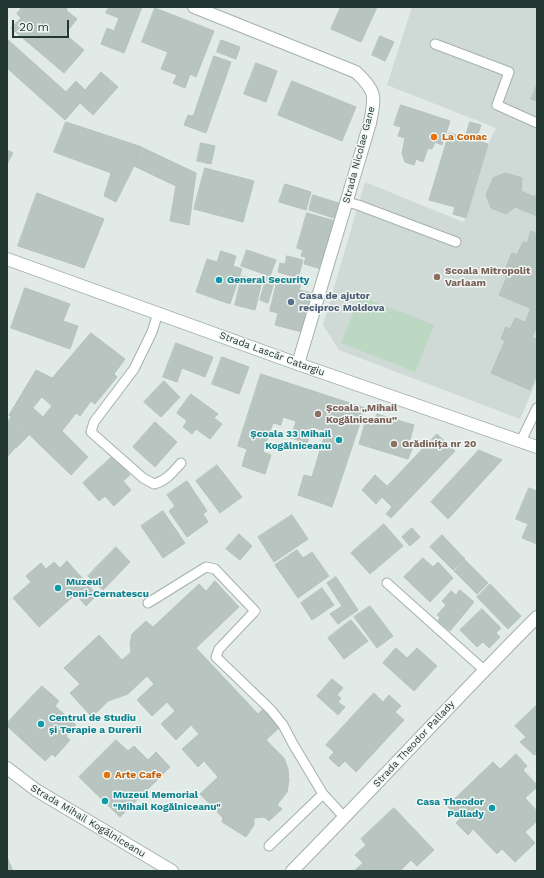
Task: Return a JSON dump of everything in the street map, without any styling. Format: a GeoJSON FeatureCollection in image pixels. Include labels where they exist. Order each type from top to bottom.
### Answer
{"type":"FeatureCollection","features":[{"type":"Feature","properties":{"kind":"street","name":"Strada Nicolae Gane"},"geometry":{"type":"LineString","coordinates":[[194,7],[356,72],[368,84],[374,100],[370,123],[298,364]]}},
{"type":"Feature","properties":{"kind":"street","name":"Strada Lascăr Catargiu"},"geometry":{"type":"LineString","coordinates":[[7,260],[158,312],[298,364],[537,447]]}},
{"type":"Feature","properties":{"kind":"street","name":"Strada Theodor Pallady"},"geometry":{"type":"LineString","coordinates":[[292,871],[484,670],[537,617]]}},
{"type":"Feature","properties":{"kind":"street","name":"Strada Mihail Kogălniceanu"},"geometry":{"type":"LineString","coordinates":[[7,768],[36,790],[172,871]]}},
{"type":"Feature","properties":{"kind":"lane"},"geometry":{"type":"LineString","coordinates":[[435,44],[509,72],[497,105],[537,123]]}},
{"type":"Feature","properties":{"kind":"lane"},"geometry":{"type":"LineString","coordinates":[[347,202],[456,242]]}},
{"type":"Feature","properties":{"kind":"lane"},"geometry":{"type":"LineString","coordinates":[[158,312],[152,332],[134,369],[94,422],[91,432],[142,478],[154,484],[167,478],[182,463]]}},
{"type":"Feature","properties":{"kind":"lane"},"geometry":{"type":"LineString","coordinates":[[521,441],[537,408]]}},
{"type":"Feature","properties":{"kind":"lane"},"geometry":{"type":"LineString","coordinates":[[148,603],[206,567],[216,569],[255,611],[219,649],[216,657],[271,710],[283,725],[323,794],[344,818]]}},
{"type":"Feature","properties":{"kind":"lane"},"geometry":{"type":"LineString","coordinates":[[387,583],[484,670]]}},
{"type":"Feature","properties":{"kind":"lane"},"geometry":{"type":"LineString","coordinates":[[269,846],[323,794]]}},
{"type":"Feature","properties":{"kind":"shaded area","name":"Scoala Mitropolit Varlaam"},"geometry":{"type":"Polygon","coordinates":[[[412,7],[537,7],[537,379],[520,419],[339,350],[323,325],[365,182],[463,222],[466,218],[488,144],[496,128],[387,85],[412,7]]]}},
{"type":"Feature","properties":{"kind":"green space"},"geometry":{"type":"Polygon","coordinates":[[[360,296],[434,325],[415,372],[341,343],[360,296]]]}},
{"type":"Feature","properties":{"kind":"building"},"geometry":{"type":"Polygon","coordinates":[[[22,7],[68,7],[66,10],[77,19],[65,34],[84,50],[64,73],[11,28],[21,18],[17,14],[22,7]]]}},
{"type":"Feature","properties":{"kind":"building"},"geometry":{"type":"Polygon","coordinates":[[[109,7],[142,7],[124,53],[101,44],[107,28],[114,31],[119,18],[106,13],[109,7]]]}},
{"type":"Feature","properties":{"kind":"building"},"geometry":{"type":"Polygon","coordinates":[[[341,7],[377,7],[361,42],[331,29],[341,7]]]}},
{"type":"Feature","properties":{"kind":"building"},"geometry":{"type":"Polygon","coordinates":[[[155,8],[214,31],[196,77],[190,74],[185,88],[173,83],[177,75],[161,69],[168,52],[142,42],[155,8]]]}},
{"type":"Feature","properties":{"kind":"building"},"geometry":{"type":"Polygon","coordinates":[[[380,36],[394,42],[385,61],[372,55],[380,36]]]}},
{"type":"Feature","properties":{"kind":"building"},"geometry":{"type":"Polygon","coordinates":[[[7,39],[66,92],[76,81],[85,90],[101,72],[118,87],[93,115],[80,103],[65,120],[7,68],[7,39]]]}},
{"type":"Feature","properties":{"kind":"building"},"geometry":{"type":"Polygon","coordinates":[[[221,40],[240,47],[236,59],[217,52],[221,40]]]}},
{"type":"Feature","properties":{"kind":"building"},"geometry":{"type":"Polygon","coordinates":[[[214,56],[231,62],[206,133],[184,125],[188,115],[193,116],[214,56]]]}},
{"type":"Feature","properties":{"kind":"building"},"geometry":{"type":"Polygon","coordinates":[[[256,63],[277,71],[266,102],[244,94],[256,63]]]}},
{"type":"Feature","properties":{"kind":"building"},"geometry":{"type":"Polygon","coordinates":[[[292,81],[356,107],[342,141],[278,115],[292,81]]]}},
{"type":"Feature","properties":{"kind":"building"},"geometry":{"type":"Polygon","coordinates":[[[537,85],[537,101],[531,99],[537,85]]]}},
{"type":"Feature","properties":{"kind":"building"},"geometry":{"type":"Polygon","coordinates":[[[401,105],[450,121],[442,145],[435,142],[432,149],[428,148],[423,162],[416,159],[414,165],[405,162],[402,153],[405,138],[398,136],[401,127],[394,125],[401,105]]]}},
{"type":"Feature","properties":{"kind":"building"},"geometry":{"type":"Polygon","coordinates":[[[66,122],[139,146],[134,166],[116,202],[104,196],[111,173],[54,152],[66,122]]]}},
{"type":"Feature","properties":{"kind":"building"},"geometry":{"type":"Polygon","coordinates":[[[470,122],[481,125],[476,140],[488,144],[466,218],[453,214],[455,207],[429,200],[449,133],[465,137],[470,122]]]}},
{"type":"Feature","properties":{"kind":"building"},"geometry":{"type":"Polygon","coordinates":[[[201,143],[215,146],[211,164],[197,161],[201,143]]]}},
{"type":"Feature","properties":{"kind":"building"},"geometry":{"type":"Polygon","coordinates":[[[139,146],[196,173],[189,225],[170,221],[176,186],[134,166],[139,146]]]}},
{"type":"Feature","properties":{"kind":"building"},"geometry":{"type":"Polygon","coordinates":[[[7,150],[13,153],[7,164],[7,150]]]}},
{"type":"Feature","properties":{"kind":"building"},"geometry":{"type":"Polygon","coordinates":[[[205,168],[254,181],[243,222],[194,209],[205,168]]]}},
{"type":"Feature","properties":{"kind":"building"},"geometry":{"type":"Polygon","coordinates":[[[506,173],[522,178],[521,191],[535,197],[537,192],[537,216],[515,207],[506,214],[491,208],[486,195],[493,178],[506,173]]]}},
{"type":"Feature","properties":{"kind":"building"},"geometry":{"type":"Polygon","coordinates":[[[285,184],[311,192],[306,210],[279,202],[285,184]]]}},
{"type":"Feature","properties":{"kind":"building"},"geometry":{"type":"Polygon","coordinates":[[[37,193],[104,219],[84,268],[18,246],[37,193]]]}},
{"type":"Feature","properties":{"kind":"building"},"geometry":{"type":"Polygon","coordinates":[[[313,195],[345,205],[340,220],[309,210],[313,195]]]}},
{"type":"Feature","properties":{"kind":"building"},"geometry":{"type":"Polygon","coordinates":[[[307,213],[339,222],[325,270],[304,264],[306,257],[301,256],[303,250],[297,248],[307,213]]]}},
{"type":"Feature","properties":{"kind":"building"},"geometry":{"type":"Polygon","coordinates":[[[531,231],[537,234],[537,311],[499,295],[507,277],[503,275],[512,253],[517,255],[523,242],[527,243],[531,231]]]}},
{"type":"Feature","properties":{"kind":"building"},"geometry":{"type":"Polygon","coordinates":[[[247,250],[276,260],[270,276],[241,266],[247,250]]]}},
{"type":"Feature","properties":{"kind":"building","name":"General Security"},"geometry":{"type":"Polygon","coordinates":[[[221,251],[236,256],[233,266],[242,269],[230,304],[196,292],[207,259],[217,262],[221,251]]]}},
{"type":"Feature","properties":{"kind":"building"},"geometry":{"type":"Polygon","coordinates":[[[287,256],[303,260],[298,278],[278,272],[280,263],[285,264],[287,256]]]}},
{"type":"Feature","properties":{"kind":"building"},"geometry":{"type":"Polygon","coordinates":[[[242,276],[262,281],[255,310],[235,305],[242,276]]]}},
{"type":"Feature","properties":{"kind":"building"},"geometry":{"type":"Polygon","coordinates":[[[267,277],[275,279],[268,303],[260,300],[267,277]]]}},
{"type":"Feature","properties":{"kind":"building","name":"Casa de ajutor reciproc Moldova"},"geometry":{"type":"Polygon","coordinates":[[[278,278],[301,284],[299,290],[312,293],[302,332],[275,325],[278,313],[270,311],[278,278]]]}},
{"type":"Feature","properties":{"kind":"building"},"geometry":{"type":"Polygon","coordinates":[[[25,288],[70,304],[63,321],[78,326],[70,349],[11,328],[25,288]]]}},
{"type":"Feature","properties":{"kind":"building"},"geometry":{"type":"Polygon","coordinates":[[[531,308],[537,311],[537,326],[532,337],[537,340],[537,374],[530,390],[491,373],[505,341],[501,339],[506,327],[510,329],[515,318],[525,322],[531,308]]]}},
{"type":"Feature","properties":{"kind":"building"},"geometry":{"type":"Polygon","coordinates":[[[91,333],[125,359],[114,374],[117,377],[95,404],[91,401],[80,416],[76,413],[62,431],[88,457],[71,475],[9,415],[36,370],[52,378],[91,333]],[[42,397],[33,408],[43,417],[52,406],[42,397]]]}},
{"type":"Feature","properties":{"kind":"building"},"geometry":{"type":"Polygon","coordinates":[[[176,343],[213,357],[205,377],[182,368],[177,382],[163,377],[176,343]]]}},
{"type":"Feature","properties":{"kind":"building"},"geometry":{"type":"Polygon","coordinates":[[[222,357],[249,367],[239,394],[212,384],[222,357]]]}},
{"type":"Feature","properties":{"kind":"building","name":"Școala 33 Mihail Kogălniceanu"},"geometry":{"type":"Polygon","coordinates":[[[261,374],[365,408],[332,507],[298,495],[304,475],[312,477],[326,431],[312,427],[307,443],[291,438],[296,421],[283,417],[281,425],[273,423],[263,452],[271,455],[265,474],[242,466],[247,449],[238,446],[261,374]]]}},
{"type":"Feature","properties":{"kind":"building"},"geometry":{"type":"Polygon","coordinates":[[[164,381],[180,397],[161,417],[144,402],[164,381]]]}},
{"type":"Feature","properties":{"kind":"building"},"geometry":{"type":"Polygon","coordinates":[[[191,394],[218,414],[214,418],[222,424],[210,439],[196,429],[192,434],[183,427],[187,421],[177,413],[191,394]]]}},
{"type":"Feature","properties":{"kind":"building"},"geometry":{"type":"Polygon","coordinates":[[[377,414],[414,425],[409,443],[414,444],[408,459],[359,444],[365,423],[373,426],[377,414]]]}},
{"type":"Feature","properties":{"kind":"building"},"geometry":{"type":"Polygon","coordinates":[[[11,418],[29,435],[16,448],[7,440],[7,422],[11,418]]]}},
{"type":"Feature","properties":{"kind":"building"},"geometry":{"type":"Polygon","coordinates":[[[155,422],[177,442],[155,467],[133,447],[155,422]]]}},
{"type":"Feature","properties":{"kind":"building"},"geometry":{"type":"Polygon","coordinates":[[[437,434],[455,451],[391,518],[386,514],[392,507],[382,497],[376,504],[362,490],[375,475],[387,486],[437,434]]]}},
{"type":"Feature","properties":{"kind":"building"},"geometry":{"type":"Polygon","coordinates":[[[7,440],[15,448],[7,457],[7,440]]]}},
{"type":"Feature","properties":{"kind":"building"},"geometry":{"type":"Polygon","coordinates":[[[479,450],[502,460],[448,519],[431,502],[479,450]]]}},
{"type":"Feature","properties":{"kind":"building"},"geometry":{"type":"Polygon","coordinates":[[[113,456],[130,475],[123,481],[131,490],[114,506],[105,496],[99,501],[83,483],[113,456]]]}},
{"type":"Feature","properties":{"kind":"building"},"geometry":{"type":"Polygon","coordinates":[[[217,465],[242,497],[220,513],[196,481],[217,465]]]}},
{"type":"Feature","properties":{"kind":"building"},"geometry":{"type":"Polygon","coordinates":[[[187,481],[207,511],[203,514],[208,522],[187,537],[169,511],[175,506],[167,495],[187,481]]]}},
{"type":"Feature","properties":{"kind":"building"},"geometry":{"type":"Polygon","coordinates":[[[529,488],[537,491],[537,544],[522,538],[528,524],[516,519],[529,488]]]}},
{"type":"Feature","properties":{"kind":"building"},"geometry":{"type":"Polygon","coordinates":[[[163,511],[185,543],[163,558],[141,526],[163,511]]]}},
{"type":"Feature","properties":{"kind":"building"},"geometry":{"type":"Polygon","coordinates":[[[292,515],[308,539],[274,562],[258,537],[292,515]]]}},
{"type":"Feature","properties":{"kind":"building"},"geometry":{"type":"Polygon","coordinates":[[[384,524],[403,546],[370,574],[351,553],[384,524]]]}},
{"type":"Feature","properties":{"kind":"building"},"geometry":{"type":"Polygon","coordinates":[[[412,528],[420,537],[410,546],[402,537],[412,528]]]}},
{"type":"Feature","properties":{"kind":"building"},"geometry":{"type":"Polygon","coordinates":[[[239,534],[252,546],[240,560],[226,549],[239,534]]]}},
{"type":"Feature","properties":{"kind":"building"},"geometry":{"type":"Polygon","coordinates":[[[442,535],[465,559],[453,570],[430,547],[442,535]]]}},
{"type":"Feature","properties":{"kind":"building"},"geometry":{"type":"Polygon","coordinates":[[[116,547],[130,562],[103,590],[88,576],[116,547]]]}},
{"type":"Feature","properties":{"kind":"building"},"geometry":{"type":"Polygon","coordinates":[[[297,550],[303,558],[312,552],[329,576],[298,598],[275,565],[297,550]]]}},
{"type":"Feature","properties":{"kind":"building"},"geometry":{"type":"Polygon","coordinates":[[[423,558],[433,567],[438,562],[453,578],[430,602],[404,577],[423,558]]]}},
{"type":"Feature","properties":{"kind":"building"},"geometry":{"type":"Polygon","coordinates":[[[465,560],[488,583],[477,594],[454,571],[465,560]]]}},
{"type":"Feature","properties":{"kind":"building","name":"Muzeul Poni-Cernatescu"},"geometry":{"type":"Polygon","coordinates":[[[67,561],[97,595],[86,606],[76,594],[39,627],[13,598],[31,582],[26,576],[41,563],[46,569],[54,562],[60,568],[67,561]]]}},
{"type":"Feature","properties":{"kind":"building"},"geometry":{"type":"Polygon","coordinates":[[[336,577],[358,610],[338,624],[330,614],[342,606],[327,583],[336,577]]]}},
{"type":"Feature","properties":{"kind":"building"},"geometry":{"type":"Polygon","coordinates":[[[215,581],[239,607],[196,648],[258,714],[263,709],[280,727],[266,740],[284,758],[288,769],[289,780],[287,792],[277,805],[282,809],[269,821],[264,817],[254,818],[254,825],[246,837],[222,822],[223,818],[200,794],[218,777],[204,761],[198,767],[182,749],[199,734],[191,725],[176,740],[161,724],[175,711],[167,702],[152,716],[137,700],[154,684],[147,676],[128,694],[108,701],[92,717],[70,693],[80,684],[64,668],[99,635],[122,660],[131,652],[130,643],[132,634],[146,621],[153,627],[199,584],[206,591],[215,581]]]}},
{"type":"Feature","properties":{"kind":"building"},"geometry":{"type":"Polygon","coordinates":[[[490,584],[521,616],[508,629],[477,597],[490,584]]]}},
{"type":"Feature","properties":{"kind":"building"},"geometry":{"type":"Polygon","coordinates":[[[322,588],[334,605],[312,620],[301,603],[322,588]]]}},
{"type":"Feature","properties":{"kind":"building"},"geometry":{"type":"Polygon","coordinates":[[[460,590],[474,602],[450,631],[438,621],[440,617],[437,615],[446,605],[442,601],[451,591],[456,595],[460,590]]]}},
{"type":"Feature","properties":{"kind":"building"},"geometry":{"type":"Polygon","coordinates":[[[370,606],[393,636],[377,648],[354,617],[370,606]]]}},
{"type":"Feature","properties":{"kind":"building"},"geometry":{"type":"Polygon","coordinates":[[[482,609],[501,628],[496,633],[500,637],[489,648],[483,642],[477,647],[460,630],[482,609]]]}},
{"type":"Feature","properties":{"kind":"building"},"geometry":{"type":"Polygon","coordinates":[[[351,620],[368,641],[344,659],[328,638],[351,620]]]}},
{"type":"Feature","properties":{"kind":"building"},"geometry":{"type":"Polygon","coordinates":[[[396,648],[407,658],[417,648],[437,666],[414,691],[383,663],[396,648]]]}},
{"type":"Feature","properties":{"kind":"building"},"geometry":{"type":"Polygon","coordinates":[[[332,679],[343,688],[337,695],[341,698],[338,702],[345,707],[338,715],[317,696],[332,679]]]}},
{"type":"Feature","properties":{"kind":"building","name":"Centrul de Studiu și Terapie a Durerii"},"geometry":{"type":"Polygon","coordinates":[[[42,686],[59,701],[55,706],[76,725],[66,736],[70,740],[55,757],[52,754],[45,761],[7,726],[7,723],[42,686]]]}},
{"type":"Feature","properties":{"kind":"building"},"geometry":{"type":"Polygon","coordinates":[[[374,693],[383,702],[389,695],[401,706],[395,712],[404,720],[356,772],[345,761],[339,767],[329,758],[334,752],[326,745],[374,693]]]}},
{"type":"Feature","properties":{"kind":"building"},"geometry":{"type":"Polygon","coordinates":[[[537,705],[537,753],[534,755],[520,742],[526,737],[515,726],[537,705]]]}},
{"type":"Feature","properties":{"kind":"building"},"geometry":{"type":"Polygon","coordinates":[[[116,740],[128,751],[134,746],[148,760],[156,752],[170,767],[120,817],[79,777],[116,740]]]}},
{"type":"Feature","properties":{"kind":"building","name":"Casa Theodor Pallady"},"geometry":{"type":"Polygon","coordinates":[[[516,754],[527,766],[523,770],[537,785],[537,787],[525,798],[537,811],[537,821],[525,832],[535,843],[515,862],[502,849],[497,854],[473,829],[468,835],[456,823],[460,819],[447,806],[493,762],[500,769],[516,754]]]}},
{"type":"Feature","properties":{"kind":"building"},"geometry":{"type":"Polygon","coordinates":[[[394,808],[434,850],[417,866],[411,860],[400,871],[354,871],[363,863],[355,855],[366,845],[361,839],[394,808]]]}},
{"type":"Feature","properties":{"kind":"building"},"geometry":{"type":"Polygon","coordinates":[[[7,857],[13,871],[7,871],[7,857]]]}},
{"type":"Feature","properties":{"kind":"place","name":"La Conac"},"geometry":{"type":"Point","coordinates":[434,137]}},
{"type":"Feature","properties":{"kind":"place","name":"Scoala Mitropolit Varlaam"},"geometry":{"type":"Point","coordinates":[437,277]}},
{"type":"Feature","properties":{"kind":"place","name":"General Security"},"geometry":{"type":"Point","coordinates":[219,280]}},
{"type":"Feature","properties":{"kind":"place","name":"Casa de ajutor reciproc Moldova"},"geometry":{"type":"Point","coordinates":[291,302]}},
{"type":"Feature","properties":{"kind":"place","name":"Școala „Mihail Kogălniceanu”"},"geometry":{"type":"Point","coordinates":[318,414]}},
{"type":"Feature","properties":{"kind":"place","name":"Școala 33 Mihail Kogălniceanu"},"geometry":{"type":"Point","coordinates":[339,440]}},
{"type":"Feature","properties":{"kind":"place","name":"Grădinița nr 20"},"geometry":{"type":"Point","coordinates":[394,444]}},
{"type":"Feature","properties":{"kind":"place","name":"Muzeul Poni-Cernatescu"},"geometry":{"type":"Point","coordinates":[58,588]}},
{"type":"Feature","properties":{"kind":"place","name":"Centrul de Studiu și Terapie a Durerii"},"geometry":{"type":"Point","coordinates":[41,724]}},
{"type":"Feature","properties":{"kind":"place","name":"Arte Cafe"},"geometry":{"type":"Point","coordinates":[107,775]}},
{"type":"Feature","properties":{"kind":"place","name":"Muzeul Memorial \"Mihail Kogălniceanu\""},"geometry":{"type":"Point","coordinates":[105,801]}},
{"type":"Feature","properties":{"kind":"place","name":"Casa Theodor Pallady"},"geometry":{"type":"Point","coordinates":[492,808]}}]}
